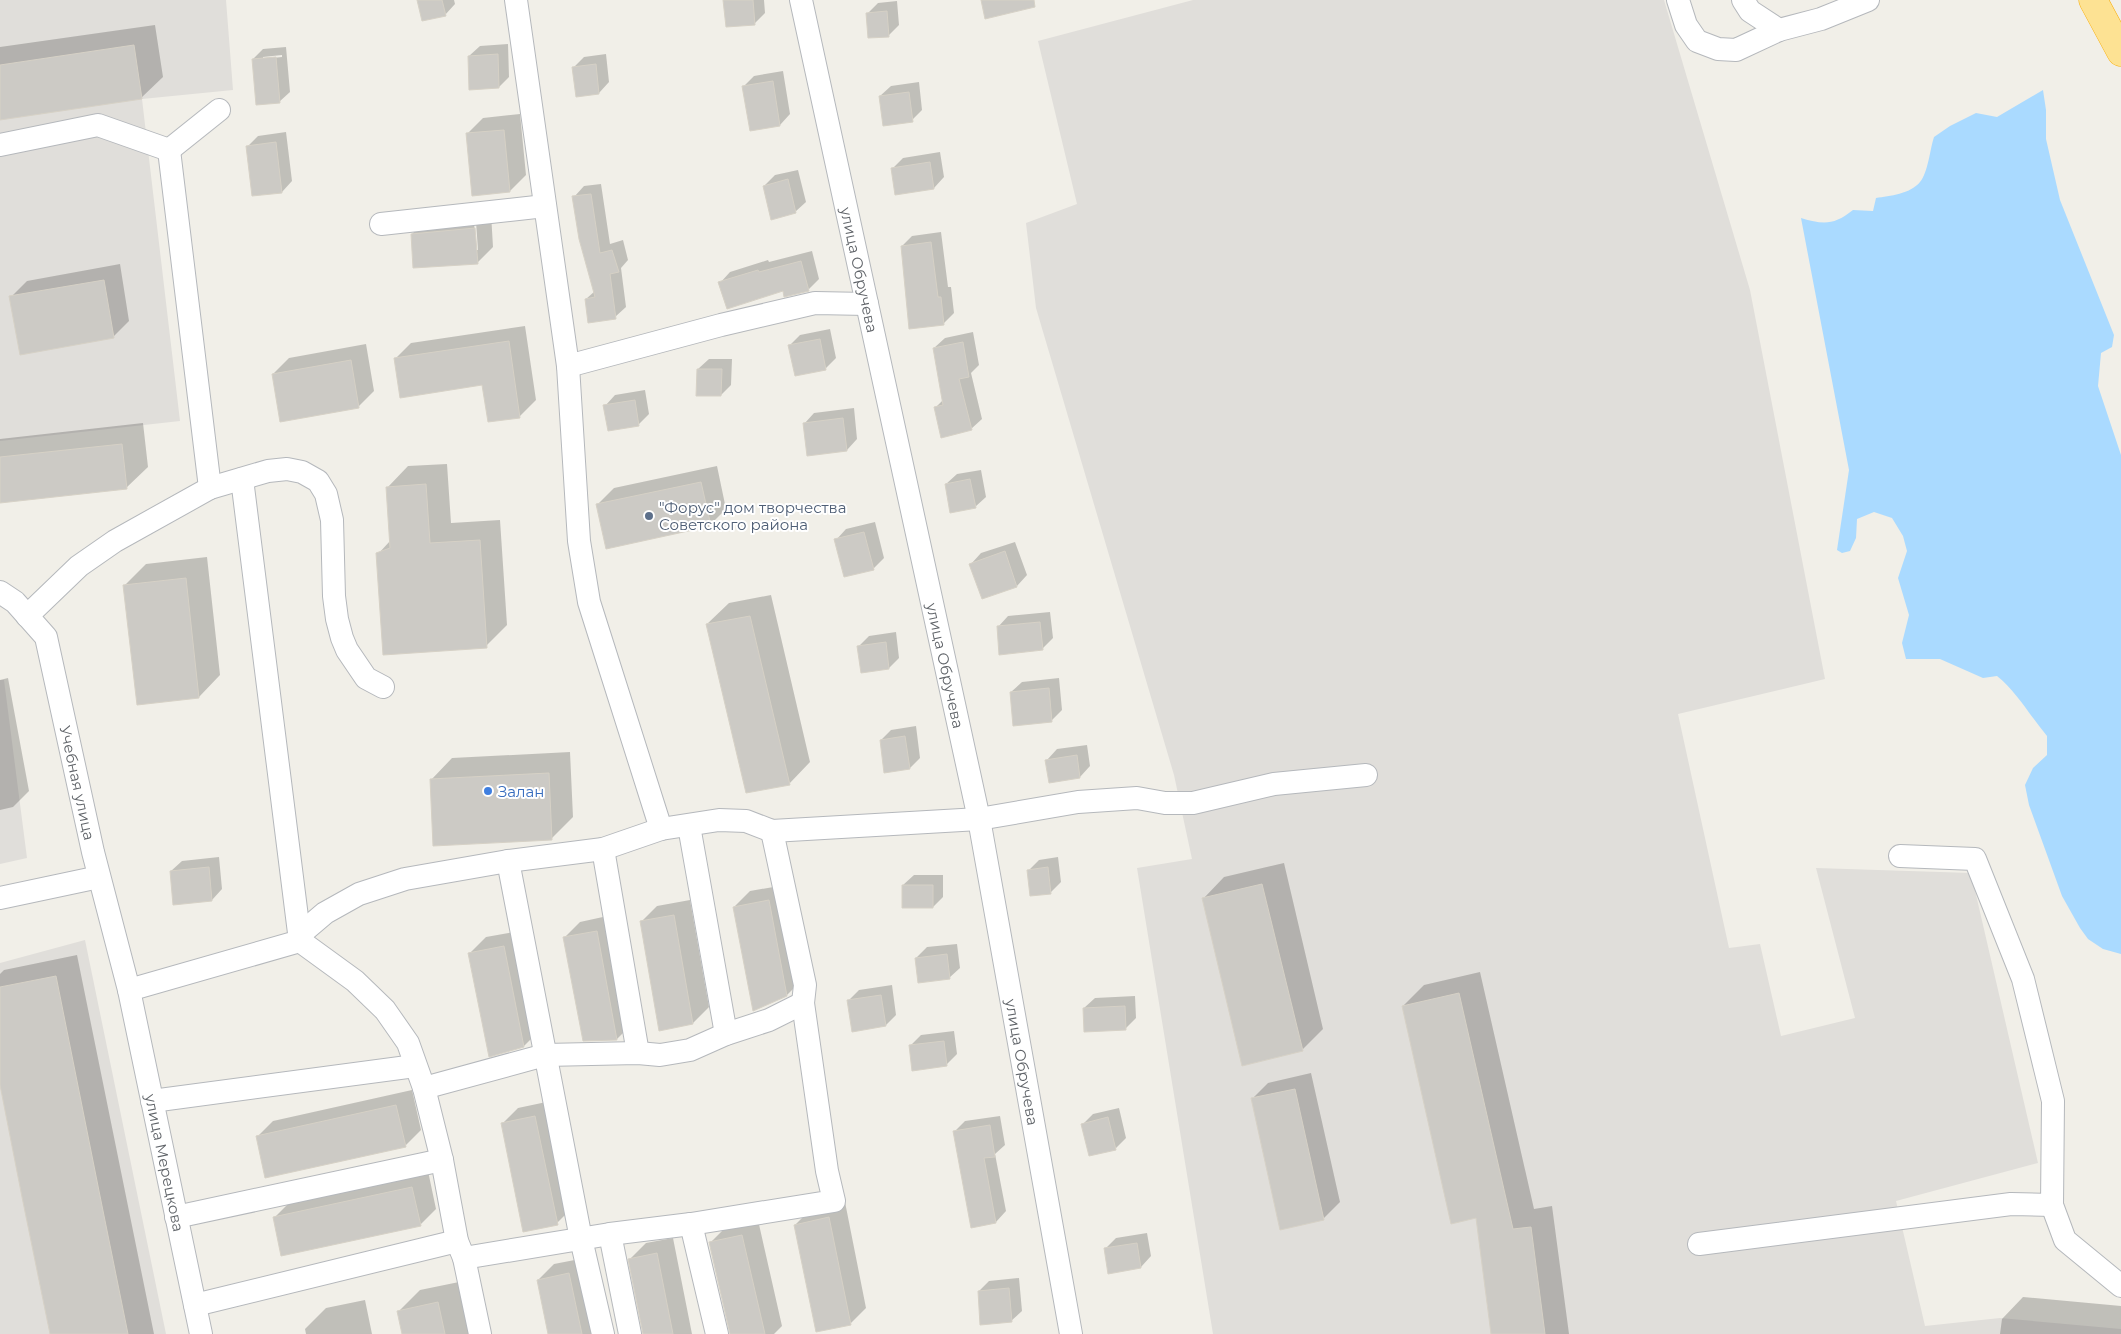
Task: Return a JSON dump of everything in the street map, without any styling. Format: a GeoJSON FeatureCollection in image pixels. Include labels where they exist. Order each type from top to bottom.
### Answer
{"type":"FeatureCollection","features":[{"type":"Feature","properties":{"kind":"highway"},"geometry":{"type":"LineString","coordinates":[[2093,0],[2121,52]]}},
{"type":"Feature","properties":{"kind":"street"},"geometry":{"type":"LineString","coordinates":[[516,0],[568,366],[579,540],[589,602],[661,829]]}},
{"type":"Feature","properties":{"kind":"street","name":"улица Обручева"},"geometry":{"type":"LineString","coordinates":[[801,0],[980,819],[1071,1334]]}},
{"type":"Feature","properties":{"kind":"street"},"geometry":{"type":"LineString","coordinates":[[1678,0],[1686,25],[1697,41],[1718,49],[1736,50],[1779,30],[1822,19],[1868,0]]}},
{"type":"Feature","properties":{"kind":"street"},"geometry":{"type":"LineString","coordinates":[[1743,0],[1750,11],[1779,30]]}},
{"type":"Feature","properties":{"kind":"street"},"geometry":{"type":"LineString","coordinates":[[169,150],[219,110]]}},
{"type":"Feature","properties":{"kind":"street"},"geometry":{"type":"LineString","coordinates":[[0,145],[98,125],[169,150]]}},
{"type":"Feature","properties":{"kind":"street"},"geometry":{"type":"LineString","coordinates":[[169,150],[210,488]]}},
{"type":"Feature","properties":{"kind":"street"},"geometry":{"type":"LineString","coordinates":[[381,224],[545,206]]}},
{"type":"Feature","properties":{"kind":"street"},"geometry":{"type":"LineString","coordinates":[[568,366],[815,303],[867,304]]}},
{"type":"Feature","properties":{"kind":"street"},"geometry":{"type":"LineString","coordinates":[[28,616],[79,566],[115,541],[210,488],[268,471],[287,469],[302,472],[318,481],[326,494],[332,520],[332,574],[337,619],[342,638],[347,650],[366,678],[383,687]]}},
{"type":"Feature","properties":{"kind":"street"},"geometry":{"type":"LineString","coordinates":[[242,479],[300,940],[354,981],[385,1010],[408,1043],[424,1088],[442,1160],[480,1334]]}},
{"type":"Feature","properties":{"kind":"street","name":"Учебная улица"},"geometry":{"type":"LineString","coordinates":[[0,592],[15,602],[46,637],[99,877],[129,990]]}},
{"type":"Feature","properties":{"kind":"street"},"geometry":{"type":"LineString","coordinates":[[129,990],[300,940],[305,930],[325,913],[359,894],[405,878],[508,861],[603,849],[661,829],[719,820],[746,821],[772,832],[980,819],[1078,802],[1136,798],[1165,803],[1193,803],[1274,784],[1366,775]]}},
{"type":"Feature","properties":{"kind":"street"},"geometry":{"type":"LineString","coordinates":[[688,826],[726,1034]]}},
{"type":"Feature","properties":{"kind":"street"},"geometry":{"type":"LineString","coordinates":[[195,1305],[461,1249],[581,1239],[691,1224],[834,1201],[826,1171],[803,1003],[805,985],[772,832]]}},
{"type":"Feature","properties":{"kind":"street"},"geometry":{"type":"LineString","coordinates":[[603,849],[638,1053]]}},
{"type":"Feature","properties":{"kind":"street"},"geometry":{"type":"LineString","coordinates":[[1900,856],[1975,859],[2023,979],[2054,1101],[2052,1205],[2065,1240],[2121,1286]]}},
{"type":"Feature","properties":{"kind":"street"},"geometry":{"type":"LineString","coordinates":[[508,861],[581,1239],[603,1334]]}},
{"type":"Feature","properties":{"kind":"street"},"geometry":{"type":"LineString","coordinates":[[0,898],[99,877]]}},
{"type":"Feature","properties":{"kind":"street","name":"улица Мерецкова"},"geometry":{"type":"LineString","coordinates":[[129,990],[201,1334]]}},
{"type":"Feature","properties":{"kind":"street"},"geometry":{"type":"LineString","coordinates":[[424,1088],[545,1056],[638,1053],[660,1056],[690,1050],[726,1034],[769,1020],[803,1003]]}},
{"type":"Feature","properties":{"kind":"street"},"geometry":{"type":"LineString","coordinates":[[152,1101],[415,1066]]}},
{"type":"Feature","properties":{"kind":"street"},"geometry":{"type":"LineString","coordinates":[[176,1217],[442,1160]]}},
{"type":"Feature","properties":{"kind":"street"},"geometry":{"type":"LineString","coordinates":[[1699,1244],[2011,1204],[2052,1205]]}},
{"type":"Feature","properties":{"kind":"street"},"geometry":{"type":"LineString","coordinates":[[691,1224],[717,1334]]}},
{"type":"Feature","properties":{"kind":"street"},"geometry":{"type":"LineString","coordinates":[[610,1234],[630,1334]]}},
{"type":"Feature","properties":{"kind":"shaded area"},"geometry":{"type":"Polygon","coordinates":[[[0,0],[226,0],[233,90],[142,99],[180,421],[0,441],[0,0]]]}},
{"type":"Feature","properties":{"kind":"shaded area"},"geometry":{"type":"Polygon","coordinates":[[[1193,0],[1664,0],[1750,290],[1825,679],[1678,714],[1729,948],[1760,944],[1781,1036],[1855,1018],[1816,868],[1971,873],[2038,1163],[1896,1201],[1925,1326],[2000,1318],[2121,1329],[2121,1334],[1213,1334],[1137,868],[1192,859],[1174,775],[1036,308],[1026,223],[1077,204],[1038,41],[1193,0]]]}},
{"type":"Feature","properties":{"kind":"shaded area"},"geometry":{"type":"Polygon","coordinates":[[[0,680],[4,680],[27,858],[0,864],[0,680]]]}},
{"type":"Feature","properties":{"kind":"shaded area"},"geometry":{"type":"Polygon","coordinates":[[[85,940],[166,1334],[0,1334],[0,963],[85,940]]]}},
{"type":"Feature","properties":{"kind":"water"},"geometry":{"type":"Polygon","coordinates":[[[2043,90],[2046,110],[2046,139],[2060,200],[2114,335],[2112,347],[2101,353],[2098,386],[2121,455],[2121,954],[2103,949],[2088,939],[2080,928],[2062,896],[2029,805],[2025,785],[2033,768],[2047,755],[2047,736],[2017,697],[1997,676],[1983,678],[1940,659],[1906,659],[1902,643],[1909,615],[1898,578],[1907,551],[1903,536],[1892,518],[1874,512],[1857,519],[1856,538],[1850,551],[1842,553],[1837,550],[1849,470],[1801,218],[1816,222],[1828,222],[1840,219],[1853,210],[1873,211],[1876,198],[1905,192],[1920,182],[1927,167],[1934,137],[1950,126],[1976,113],[1997,117],[2043,90]]]}},
{"type":"Feature","properties":{"kind":"building"},"geometry":{"type":"Polygon","coordinates":[[[417,0],[442,0],[446,16],[422,21],[417,0]]]}},
{"type":"Feature","properties":{"kind":"building"},"geometry":{"type":"Polygon","coordinates":[[[723,0],[753,0],[755,25],[726,27],[723,0]]]}},
{"type":"Feature","properties":{"kind":"building"},"geometry":{"type":"Polygon","coordinates":[[[981,0],[1034,0],[1035,7],[985,19],[981,0]]]}},
{"type":"Feature","properties":{"kind":"building"},"geometry":{"type":"Polygon","coordinates":[[[887,11],[889,37],[868,38],[866,13],[887,11]]]}},
{"type":"Feature","properties":{"kind":"building"},"geometry":{"type":"Polygon","coordinates":[[[134,45],[142,99],[0,120],[0,65],[134,45]]]}},
{"type":"Feature","properties":{"kind":"building"},"geometry":{"type":"Polygon","coordinates":[[[498,54],[499,88],[469,90],[468,56],[498,54]]]}},
{"type":"Feature","properties":{"kind":"building"},"geometry":{"type":"Polygon","coordinates":[[[276,57],[280,103],[256,105],[252,59],[276,57]]]}},
{"type":"Feature","properties":{"kind":"building"},"geometry":{"type":"Polygon","coordinates":[[[596,64],[599,94],[576,97],[572,67],[596,64]]]}},
{"type":"Feature","properties":{"kind":"building"},"geometry":{"type":"Polygon","coordinates":[[[773,81],[780,126],[750,131],[742,86],[773,81]]]}},
{"type":"Feature","properties":{"kind":"building"},"geometry":{"type":"Polygon","coordinates":[[[909,92],[913,122],[883,126],[879,96],[909,92]]]}},
{"type":"Feature","properties":{"kind":"building"},"geometry":{"type":"Polygon","coordinates":[[[504,130],[510,192],[472,196],[466,133],[504,130]]]}},
{"type":"Feature","properties":{"kind":"building"},"geometry":{"type":"Polygon","coordinates":[[[276,142],[282,193],[252,196],[246,146],[276,142]]]}},
{"type":"Feature","properties":{"kind":"building"},"geometry":{"type":"Polygon","coordinates":[[[930,162],[934,189],[895,195],[891,168],[930,162]]]}},
{"type":"Feature","properties":{"kind":"building"},"geometry":{"type":"Polygon","coordinates":[[[788,179],[796,213],[771,220],[763,186],[788,179]]]}},
{"type":"Feature","properties":{"kind":"building"},"geometry":{"type":"Polygon","coordinates":[[[591,194],[600,253],[612,250],[619,272],[610,274],[616,319],[588,323],[585,299],[595,297],[579,239],[572,196],[591,194]]]}},
{"type":"Feature","properties":{"kind":"building"},"geometry":{"type":"Polygon","coordinates":[[[475,228],[478,264],[413,268],[411,234],[475,228]]]}},
{"type":"Feature","properties":{"kind":"building"},"geometry":{"type":"Polygon","coordinates":[[[931,242],[938,297],[941,297],[944,325],[909,329],[901,246],[931,242]]]}},
{"type":"Feature","properties":{"kind":"building"},"geometry":{"type":"Polygon","coordinates":[[[801,261],[809,291],[784,297],[783,291],[727,309],[718,282],[758,270],[759,272],[801,261]]]}},
{"type":"Feature","properties":{"kind":"building"},"geometry":{"type":"Polygon","coordinates":[[[104,280],[114,338],[20,355],[9,296],[104,280]]]}},
{"type":"Feature","properties":{"kind":"building"},"geometry":{"type":"Polygon","coordinates":[[[820,339],[826,370],[795,376],[788,345],[820,339]]]}},
{"type":"Feature","properties":{"kind":"building"},"geometry":{"type":"Polygon","coordinates":[[[509,341],[520,418],[488,422],[482,385],[400,398],[394,358],[509,341]]]}},
{"type":"Feature","properties":{"kind":"building"},"geometry":{"type":"Polygon","coordinates":[[[963,342],[969,377],[959,379],[972,430],[941,438],[934,407],[943,405],[933,348],[963,342]]]}},
{"type":"Feature","properties":{"kind":"building"},"geometry":{"type":"Polygon","coordinates":[[[351,360],[359,408],[280,422],[272,374],[351,360]]]}},
{"type":"Feature","properties":{"kind":"building"},"geometry":{"type":"Polygon","coordinates":[[[697,369],[722,369],[721,396],[696,396],[697,369]]]}},
{"type":"Feature","properties":{"kind":"building"},"geometry":{"type":"Polygon","coordinates":[[[635,400],[639,426],[608,431],[603,405],[635,400]]]}},
{"type":"Feature","properties":{"kind":"building"},"geometry":{"type":"Polygon","coordinates":[[[843,418],[847,451],[807,456],[803,423],[843,418]]]}},
{"type":"Feature","properties":{"kind":"building"},"geometry":{"type":"Polygon","coordinates":[[[122,444],[127,489],[0,503],[0,457],[122,444]]]}},
{"type":"Feature","properties":{"kind":"building"},"geometry":{"type":"Polygon","coordinates":[[[970,479],[976,508],[950,513],[945,484],[970,479]]]}},
{"type":"Feature","properties":{"kind":"building"},"geometry":{"type":"Polygon","coordinates":[[[701,482],[711,526],[606,549],[596,504],[701,482]]]}},
{"type":"Feature","properties":{"kind":"building"},"geometry":{"type":"Polygon","coordinates":[[[426,484],[430,543],[480,540],[487,648],[383,655],[376,553],[390,548],[386,487],[426,484]]]}},
{"type":"Feature","properties":{"kind":"building"},"geometry":{"type":"Polygon","coordinates":[[[864,532],[874,570],[844,577],[834,539],[864,532]]]}},
{"type":"Feature","properties":{"kind":"building"},"geometry":{"type":"Polygon","coordinates":[[[1005,551],[1017,587],[982,599],[969,564],[1005,551]]]}},
{"type":"Feature","properties":{"kind":"building"},"geometry":{"type":"Polygon","coordinates":[[[186,578],[199,698],[137,705],[123,585],[186,578]]]}},
{"type":"Feature","properties":{"kind":"building"},"geometry":{"type":"Polygon","coordinates":[[[750,616],[790,785],[746,793],[706,624],[750,616]]]}},
{"type":"Feature","properties":{"kind":"building"},"geometry":{"type":"Polygon","coordinates":[[[1040,622],[1043,650],[999,655],[997,626],[1040,622]]]}},
{"type":"Feature","properties":{"kind":"building"},"geometry":{"type":"Polygon","coordinates":[[[886,642],[889,669],[861,673],[857,646],[886,642]]]}},
{"type":"Feature","properties":{"kind":"building"},"geometry":{"type":"Polygon","coordinates":[[[1049,688],[1052,722],[1013,726],[1010,692],[1049,688]]]}},
{"type":"Feature","properties":{"kind":"building"},"geometry":{"type":"Polygon","coordinates":[[[905,736],[910,769],[884,773],[880,740],[905,736]]]}},
{"type":"Feature","properties":{"kind":"building"},"geometry":{"type":"Polygon","coordinates":[[[1077,755],[1080,778],[1049,783],[1045,760],[1077,755]]]}},
{"type":"Feature","properties":{"kind":"building"},"geometry":{"type":"Polygon","coordinates":[[[549,773],[552,840],[433,846],[430,779],[549,773]]]}},
{"type":"Feature","properties":{"kind":"building"},"geometry":{"type":"Polygon","coordinates":[[[209,867],[212,901],[173,905],[170,871],[209,867]]]}},
{"type":"Feature","properties":{"kind":"building"},"geometry":{"type":"Polygon","coordinates":[[[1048,867],[1051,894],[1030,896],[1027,870],[1048,867]]]}},
{"type":"Feature","properties":{"kind":"building"},"geometry":{"type":"Polygon","coordinates":[[[1262,884],[1303,1051],[1242,1066],[1202,898],[1262,884]]]}},
{"type":"Feature","properties":{"kind":"building"},"geometry":{"type":"Polygon","coordinates":[[[902,885],[933,885],[933,908],[902,908],[902,885]]]}},
{"type":"Feature","properties":{"kind":"building"},"geometry":{"type":"Polygon","coordinates":[[[769,900],[787,996],[753,1011],[733,907],[769,900]]]}},
{"type":"Feature","properties":{"kind":"building"},"geometry":{"type":"Polygon","coordinates":[[[674,915],[693,1024],[659,1031],[640,921],[674,915]]]}},
{"type":"Feature","properties":{"kind":"building"},"geometry":{"type":"Polygon","coordinates":[[[597,931],[617,1040],[583,1041],[563,937],[597,931]]]}},
{"type":"Feature","properties":{"kind":"building"},"geometry":{"type":"Polygon","coordinates":[[[504,946],[524,1047],[489,1057],[468,953],[504,946]]]}},
{"type":"Feature","properties":{"kind":"building"},"geometry":{"type":"Polygon","coordinates":[[[947,954],[950,979],[918,983],[915,958],[947,954]]]}},
{"type":"Feature","properties":{"kind":"building"},"geometry":{"type":"Polygon","coordinates":[[[56,976],[128,1334],[50,1334],[22,1197],[0,1085],[0,987],[56,976]]]}},
{"type":"Feature","properties":{"kind":"building"},"geometry":{"type":"Polygon","coordinates":[[[1459,993],[1513,1229],[1531,1227],[1545,1334],[1491,1334],[1476,1218],[1451,1224],[1402,1006],[1459,993]]]}},
{"type":"Feature","properties":{"kind":"building"},"geometry":{"type":"Polygon","coordinates":[[[881,995],[886,1026],[852,1032],[847,1000],[881,995]]]}},
{"type":"Feature","properties":{"kind":"building"},"geometry":{"type":"Polygon","coordinates":[[[1125,1006],[1126,1030],[1084,1032],[1083,1008],[1125,1006]]]}},
{"type":"Feature","properties":{"kind":"building"},"geometry":{"type":"Polygon","coordinates":[[[944,1041],[947,1066],[912,1071],[909,1045],[944,1041]]]}},
{"type":"Feature","properties":{"kind":"building"},"geometry":{"type":"Polygon","coordinates":[[[1295,1089],[1324,1220],[1280,1230],[1251,1098],[1295,1089]]]}},
{"type":"Feature","properties":{"kind":"building"},"geometry":{"type":"Polygon","coordinates":[[[396,1105],[406,1147],[265,1178],[256,1136],[396,1105]]]}},
{"type":"Feature","properties":{"kind":"building"},"geometry":{"type":"Polygon","coordinates":[[[535,1116],[558,1225],[523,1232],[501,1123],[535,1116]]]}},
{"type":"Feature","properties":{"kind":"building"},"geometry":{"type":"Polygon","coordinates":[[[1108,1117],[1116,1150],[1089,1156],[1081,1124],[1108,1117]]]}},
{"type":"Feature","properties":{"kind":"building"},"geometry":{"type":"Polygon","coordinates":[[[990,1125],[995,1157],[984,1158],[996,1223],[971,1228],[953,1131],[990,1125]]]}},
{"type":"Feature","properties":{"kind":"building"},"geometry":{"type":"Polygon","coordinates":[[[412,1187],[421,1226],[281,1256],[273,1217],[412,1187]]]}},
{"type":"Feature","properties":{"kind":"building"},"geometry":{"type":"Polygon","coordinates":[[[829,1217],[851,1325],[816,1332],[794,1225],[829,1217]]]}},
{"type":"Feature","properties":{"kind":"building"},"geometry":{"type":"Polygon","coordinates":[[[742,1235],[765,1334],[730,1334],[709,1242],[742,1235]]]}},
{"type":"Feature","properties":{"kind":"building"},"geometry":{"type":"Polygon","coordinates":[[[1137,1243],[1141,1268],[1108,1274],[1104,1248],[1137,1243]]]}},
{"type":"Feature","properties":{"kind":"building"},"geometry":{"type":"Polygon","coordinates":[[[657,1253],[673,1334],[643,1334],[628,1259],[657,1253]]]}},
{"type":"Feature","properties":{"kind":"building"},"geometry":{"type":"Polygon","coordinates":[[[569,1273],[582,1334],[548,1334],[537,1280],[569,1273]]]}},
{"type":"Feature","properties":{"kind":"building"},"geometry":{"type":"Polygon","coordinates":[[[1009,1288],[1012,1322],[980,1325],[978,1291],[1009,1288]]]}},
{"type":"Feature","properties":{"kind":"building"},"geometry":{"type":"Polygon","coordinates":[[[438,1302],[445,1334],[402,1334],[397,1311],[438,1302]]]}},
{"type":"Feature","properties":{"kind":"place","name":"\"Форус\" дом творчества Советского района"},"geometry":{"type":"Point","coordinates":[649,516]}},
{"type":"Feature","properties":{"kind":"place","name":"Залан"},"geometry":{"type":"Point","coordinates":[488,791]}}]}
